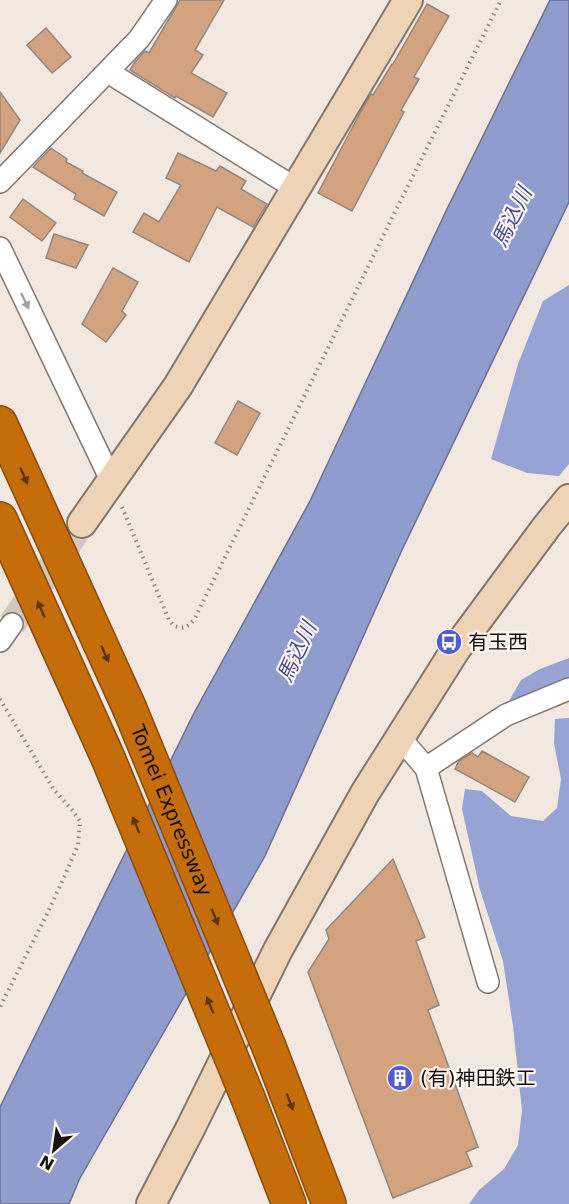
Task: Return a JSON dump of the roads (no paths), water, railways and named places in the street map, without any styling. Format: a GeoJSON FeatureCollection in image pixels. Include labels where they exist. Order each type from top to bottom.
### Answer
{"type":"FeatureCollection","features":[{"type":"Feature","properties":{"kind":"highway","name":"Tomei Expressway"},"geometry":{"type":"LineString","coordinates":[[0,423],[129,707],[269,1047],[329,1204]]}},
{"type":"Feature","properties":{"kind":"highway","name":"Tomei Expressway"},"geometry":{"type":"LineString","coordinates":[[0,519],[108,758],[248,1098],[289,1204]]}},
{"type":"Feature","properties":{"kind":"street"},"geometry":{"type":"LineString","coordinates":[[0,182],[108,72],[138,39],[166,0]]}},
{"type":"Feature","properties":{"kind":"street"},"geometry":{"type":"LineString","coordinates":[[82,523],[178,386],[408,0]]}},
{"type":"Feature","properties":{"kind":"street"},"geometry":{"type":"LineString","coordinates":[[108,72],[295,188]]}},
{"type":"Feature","properties":{"kind":"street"},"geometry":{"type":"LineString","coordinates":[[0,248],[112,482]]}},
{"type":"Feature","properties":{"kind":"street"},"geometry":{"type":"LineString","coordinates":[[151,1204],[278,950],[365,793],[456,649],[569,499]]}},
{"type":"Feature","properties":{"kind":"street"},"geometry":{"type":"LineString","coordinates":[[426,768],[506,715],[569,689]]}},
{"type":"Feature","properties":{"kind":"street"},"geometry":{"type":"LineString","coordinates":[[400,738],[426,768],[488,982]]}},
{"type":"Feature","properties":{"kind":"water","name":"馬込川"},"geometry":{"type":"Polygon","coordinates":[[[550,0],[569,0],[569,202],[402,550],[265,856],[80,1178],[69,1204],[0,1204],[0,1107],[194,713],[310,501],[446,211],[550,0]]]}},
{"type":"Feature","properties":{"kind":"tunnel"},"geometry":{"type":"LineString","coordinates":[[12,624],[82,523]]}},
{"type":"Feature","properties":{"kind":"place","name":"有玉西"},"geometry":{"type":"Point","coordinates":[449,642]}},
{"type":"Feature","properties":{"kind":"place","name":"(有)神田鉄工"},"geometry":{"type":"Point","coordinates":[400,1078]}}]}
